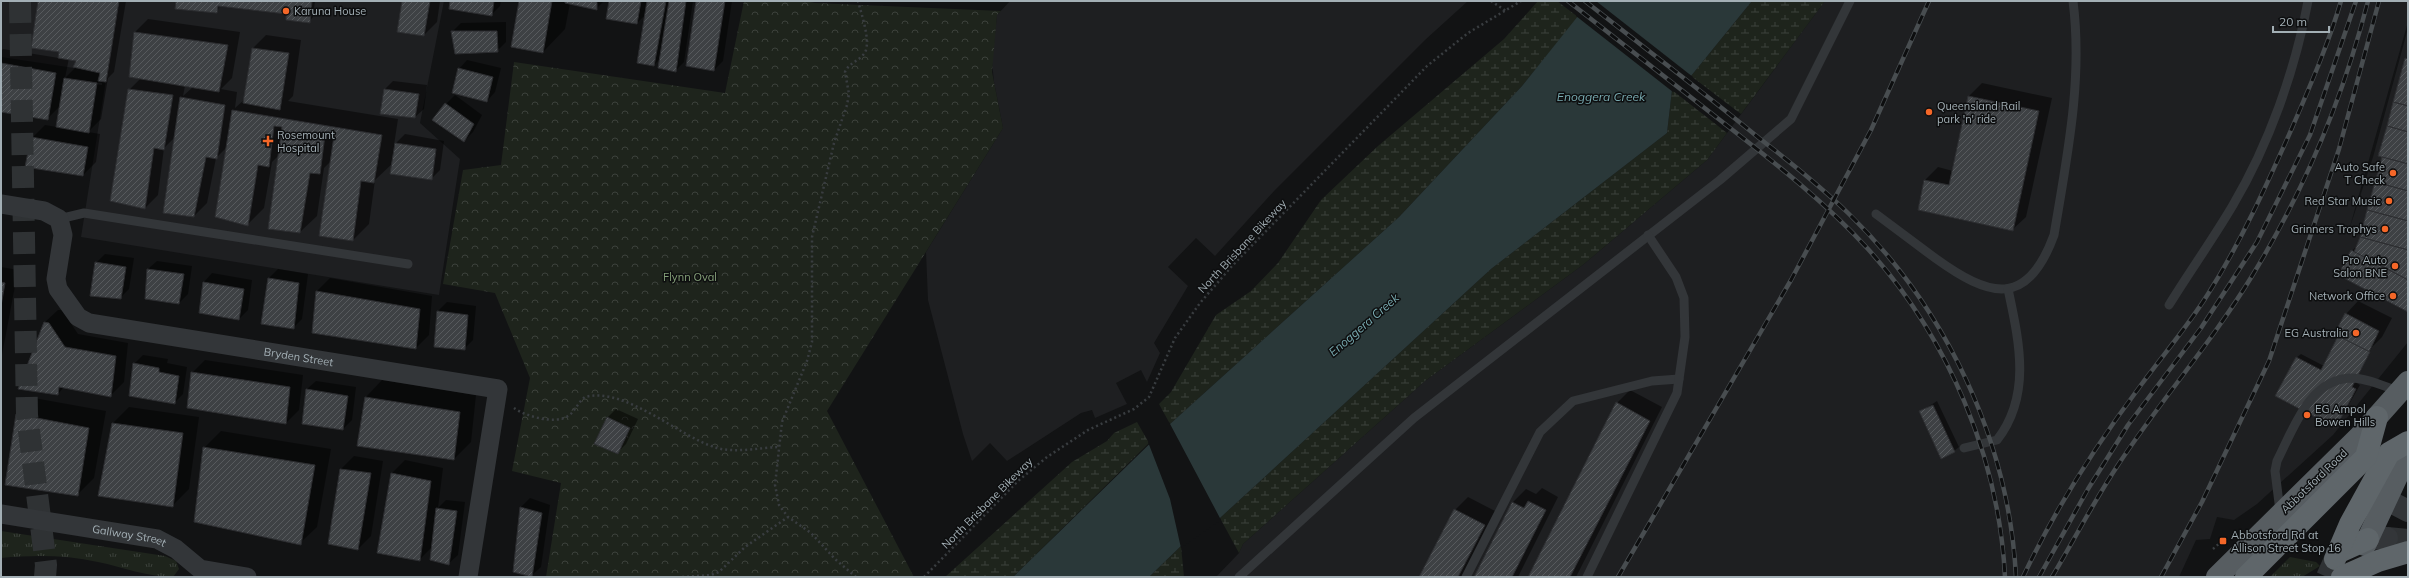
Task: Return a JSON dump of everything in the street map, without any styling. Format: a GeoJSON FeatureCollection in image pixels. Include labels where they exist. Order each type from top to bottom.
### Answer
{"type":"FeatureCollection","features":[{"type":"Feature","properties":{"kind":"highway","name":"Abbotsford Road"},"geometry":{"type":"LineString","coordinates":[[2217,577],[2377,417],[2403,387]]}},
{"type":"Feature","properties":{"kind":"highway"},"geometry":{"type":"LineString","coordinates":[[2246,577],[2366,457],[2377,417]]}},
{"type":"Feature","properties":{"kind":"highway"},"geometry":{"type":"LineString","coordinates":[[2338,563],[2373,541],[2375,498],[2389,453],[2408,442]]}},
{"type":"Feature","properties":{"kind":"highway"},"geometry":{"type":"LineString","coordinates":[[2338,563],[2375,498],[2408,453]]}},
{"type":"Feature","properties":{"kind":"highway"},"geometry":{"type":"LineString","coordinates":[[2311,512],[2330,508],[2345,499],[2375,498]]}},
{"type":"Feature","properties":{"kind":"highway"},"geometry":{"type":"LineString","coordinates":[[2338,563],[2378,561],[2408,552]]}},
{"type":"Feature","properties":{"kind":"street"},"geometry":{"type":"LineString","coordinates":[[1,204],[44,211],[59,219]]}},
{"type":"Feature","properties":{"kind":"street","name":"Bryden Street"},"geometry":{"type":"LineString","coordinates":[[59,219],[63,235],[56,279],[58,289],[78,316],[89,323],[498,390]]}},
{"type":"Feature","properties":{"kind":"street"},"geometry":{"type":"LineString","coordinates":[[468,577],[498,390]]}},
{"type":"Feature","properties":{"kind":"street"},"geometry":{"type":"LineString","coordinates":[[2375,498],[2408,512]]}},
{"type":"Feature","properties":{"kind":"street","name":"Gallway Street"},"geometry":{"type":"LineString","coordinates":[[1,514],[162,540],[199,573],[247,577]]}},
{"type":"Feature","properties":{"kind":"lane"},"geometry":{"type":"LineString","coordinates":[[1239,577],[1414,418],[1720,180],[1791,119],[1850,1]]}},
{"type":"Feature","properties":{"kind":"lane"},"geometry":{"type":"LineString","coordinates":[[1876,214],[1962,277],[1990,289],[2008,289],[2020,286],[2031,276],[2047,253],[2054,235],[2074,114],[2076,81],[2073,1]]}},
{"type":"Feature","properties":{"kind":"lane"},"geometry":{"type":"LineString","coordinates":[[2169,304],[2233,205],[2259,153],[2291,68],[2308,1]]}},
{"type":"Feature","properties":{"kind":"lane"},"geometry":{"type":"LineString","coordinates":[[59,219],[84,213],[408,264]]}},
{"type":"Feature","properties":{"kind":"lane"},"geometry":{"type":"LineString","coordinates":[[1587,577],[1674,402],[1679,379],[1685,337],[1684,298],[1676,276],[1648,235]]}},
{"type":"Feature","properties":{"kind":"lane"},"geometry":{"type":"LineString","coordinates":[[1964,448],[1997,440],[2013,414],[2020,387],[2021,357],[2008,289]]}},
{"type":"Feature","properties":{"kind":"lane"},"geometry":{"type":"LineString","coordinates":[[2280,513],[2275,471],[2277,461],[2307,402],[2322,388],[2334,382],[2350,378],[2403,387]]}},
{"type":"Feature","properties":{"kind":"lane"},"geometry":{"type":"LineString","coordinates":[[1466,577],[1540,432],[1548,423],[1573,402],[1652,381],[1679,379]]}},
{"type":"Feature","properties":{"kind":"path"},"geometry":{"type":"LineString","coordinates":[[856,577],[835,559],[811,533],[788,518],[780,504],[776,491],[778,447],[784,418],[807,360],[812,342],[812,237],[834,143],[847,106],[849,94],[845,72],[849,65],[866,52],[867,42],[858,1]]}},
{"type":"Feature","properties":{"kind":"path"},"geometry":{"type":"LineString","coordinates":[[1491,1],[1506,11]]}},
{"type":"Feature","properties":{"kind":"path","name":"North Brisbane Bikeway"},"geometry":{"type":"LineString","coordinates":[[924,577],[1018,481],[1041,461],[1072,440],[1134,410],[1150,397],[1175,338],[1200,303],[1232,266],[1427,66],[1468,33],[1521,1]]}},
{"type":"Feature","properties":{"kind":"path"},"geometry":{"type":"LineString","coordinates":[[498,390],[508,403],[523,414],[536,418],[563,418],[569,416],[585,398],[604,396],[643,410],[717,448],[732,450],[778,447]]}},
{"type":"Feature","properties":{"kind":"path"},"geometry":{"type":"LineString","coordinates":[[682,577],[711,575],[719,572],[745,547],[788,518]]}},
{"type":"Feature","properties":{"kind":"shaded area","name":"Rosemount Hospital"},"geometry":{"type":"Polygon","coordinates":[[[1,1],[444,1],[420,123],[460,159],[439,295],[81,237],[107,73],[1,57],[1,1]]]}},
{"type":"Feature","properties":{"kind":"shaded area"},"geometry":{"type":"Polygon","coordinates":[[[1010,1],[1468,1],[1425,40],[1275,190],[1215,256],[1196,238],[1168,267],[1188,286],[1154,343],[1160,353],[1147,382],[1141,370],[1116,383],[1127,404],[1095,418],[1092,410],[1081,413],[1007,461],[990,443],[972,461],[963,434],[928,300],[926,252],[1003,128],[994,82],[992,62],[997,15],[1010,1]]]}},
{"type":"Feature","properties":{"kind":"shaded area"},"geometry":{"type":"Polygon","coordinates":[[[1825,1],[2408,1],[2408,22],[2349,230],[2373,157],[2408,28],[2408,342],[2333,435],[2257,504],[2234,520],[2217,517],[2210,539],[2196,540],[2179,577],[1216,577],[1239,553],[1243,544],[1425,381],[1584,264],[1707,160],[1825,1]]]}},
{"type":"Feature","properties":{"kind":"green space","name":"Flynn Oval"},"geometry":{"type":"Polygon","coordinates":[[[744,1],[805,1],[815,3],[1001,11],[997,15],[992,72],[1003,128],[827,411],[914,577],[546,577],[561,483],[512,471],[530,378],[495,293],[443,284],[463,170],[501,165],[514,62],[725,93],[744,1]]]}},
{"type":"Feature","properties":{"kind":"green space"},"geometry":{"type":"Polygon","coordinates":[[[1538,1],[1557,1],[1578,17],[1522,86],[1399,217],[1170,424],[1159,404],[1171,392],[1216,315],[1251,291],[1278,263],[1321,200],[1378,146],[1504,39],[1538,1]]]}},
{"type":"Feature","properties":{"kind":"green space"},"geometry":{"type":"Polygon","coordinates":[[[1752,1],[1825,1],[1741,114],[1691,76],[1752,1]]]}},
{"type":"Feature","properties":{"kind":"green space"},"geometry":{"type":"Polygon","coordinates":[[[1672,90],[1727,133],[1707,160],[1584,264],[1425,381],[1243,544],[1239,553],[1220,518],[1491,269],[1667,133],[1672,90]]]}},
{"type":"Feature","properties":{"kind":"green space"},"geometry":{"type":"Polygon","coordinates":[[[1137,422],[1149,443],[1013,577],[945,577],[1072,462],[1107,441],[1114,433],[1137,422]]]}},
{"type":"Feature","properties":{"kind":"green space"},"geometry":{"type":"Polygon","coordinates":[[[1,531],[165,556],[176,561],[179,569],[173,577],[163,577],[74,558],[26,556],[1,558],[1,531]]]}},
{"type":"Feature","properties":{"kind":"green space"},"geometry":{"type":"Polygon","coordinates":[[[1181,546],[1184,577],[1149,577],[1181,546]]]}},
{"type":"Feature","properties":{"kind":"green space"},"geometry":{"type":"Polygon","coordinates":[[[2290,557],[2316,562],[2320,566],[2302,577],[2270,577],[2290,557]]]}},
{"type":"Feature","properties":{"kind":"water","name":"Enoggera Creek"},"geometry":{"type":"Polygon","coordinates":[[[1590,1],[1752,1],[1691,76],[1672,90],[1667,133],[1491,269],[1220,518],[1181,546],[1149,577],[1013,577],[1170,424],[1399,217],[1522,86],[1590,1]]]}},
{"type":"Feature","properties":{"kind":"pier"},"geometry":{"type":"Polygon","coordinates":[[[1588,1],[1596,1],[1693,77],[1673,92],[1576,16],[1588,1]]]}},
{"type":"Feature","properties":{"kind":"pier"},"geometry":{"type":"Polygon","coordinates":[[[1169,422],[1221,520],[1181,548],[1170,499],[1148,442],[1169,422]]]}},
{"type":"Feature","properties":{"kind":"building"},"geometry":{"type":"Polygon","coordinates":[[[38,1],[119,1],[106,82],[98,81],[100,73],[73,67],[76,61],[58,58],[59,52],[31,48],[38,1]]]}},
{"type":"Feature","properties":{"kind":"building","name":"Karuna House"},"geometry":{"type":"Polygon","coordinates":[[[176,1],[312,1],[310,23],[286,20],[286,14],[218,6],[217,13],[175,9],[176,1]]]}},
{"type":"Feature","properties":{"kind":"building"},"geometry":{"type":"Polygon","coordinates":[[[402,1],[430,1],[424,36],[397,32],[402,1]]]}},
{"type":"Feature","properties":{"kind":"building"},"geometry":{"type":"Polygon","coordinates":[[[450,1],[494,1],[492,16],[449,9],[450,1]]]}},
{"type":"Feature","properties":{"kind":"building"},"geometry":{"type":"Polygon","coordinates":[[[519,1],[552,1],[543,53],[511,47],[519,1]]]}},
{"type":"Feature","properties":{"kind":"building"},"geometry":{"type":"Polygon","coordinates":[[[565,1],[597,1],[597,10],[565,3],[565,1]]]}},
{"type":"Feature","properties":{"kind":"building"},"geometry":{"type":"Polygon","coordinates":[[[609,1],[641,1],[637,24],[606,19],[609,1]]]}},
{"type":"Feature","properties":{"kind":"building"},"geometry":{"type":"Polygon","coordinates":[[[647,1],[666,1],[654,66],[637,63],[647,1]]]}},
{"type":"Feature","properties":{"kind":"building"},"geometry":{"type":"Polygon","coordinates":[[[669,1],[686,1],[676,72],[658,68],[669,1]]]}},
{"type":"Feature","properties":{"kind":"building"},"geometry":{"type":"Polygon","coordinates":[[[696,1],[725,1],[714,71],[686,66],[696,1]]]}},
{"type":"Feature","properties":{"kind":"building"},"geometry":{"type":"Polygon","coordinates":[[[451,31],[497,31],[498,52],[455,54],[451,31]]]}},
{"type":"Feature","properties":{"kind":"building"},"geometry":{"type":"Polygon","coordinates":[[[134,32],[228,45],[219,92],[129,77],[134,32]]]}},
{"type":"Feature","properties":{"kind":"building"},"geometry":{"type":"Polygon","coordinates":[[[252,48],[289,53],[280,110],[243,103],[252,48]]]}},
{"type":"Feature","properties":{"kind":"building"},"geometry":{"type":"Polygon","coordinates":[[[2405,58],[2408,59],[2408,106],[2393,102],[2405,58]]]}},
{"type":"Feature","properties":{"kind":"building"},"geometry":{"type":"Polygon","coordinates":[[[1,63],[56,73],[48,120],[1,112],[1,63]]]}},
{"type":"Feature","properties":{"kind":"building"},"geometry":{"type":"Polygon","coordinates":[[[458,68],[493,77],[487,102],[452,93],[458,68]]]}},
{"type":"Feature","properties":{"kind":"building"},"geometry":{"type":"Polygon","coordinates":[[[64,78],[97,83],[89,133],[56,127],[64,78]]]}},
{"type":"Feature","properties":{"kind":"building"},"geometry":{"type":"Polygon","coordinates":[[[128,89],[173,95],[164,150],[154,148],[145,209],[110,201],[128,89]]]}},
{"type":"Feature","properties":{"kind":"building"},"geometry":{"type":"Polygon","coordinates":[[[384,89],[419,94],[415,118],[380,114],[384,89]]]}},
{"type":"Feature","properties":{"kind":"building"},"geometry":{"type":"Polygon","coordinates":[[[1968,96],[2039,111],[2013,231],[1918,210],[1924,180],[1949,185],[1968,96]]]}},
{"type":"Feature","properties":{"kind":"building"},"geometry":{"type":"Polygon","coordinates":[[[180,97],[225,105],[217,159],[206,157],[194,217],[163,213],[180,97]]]}},
{"type":"Feature","properties":{"kind":"building"},"geometry":{"type":"Polygon","coordinates":[[[2393,102],[2408,106],[2408,132],[2387,126],[2393,102]]]}},
{"type":"Feature","properties":{"kind":"building"},"geometry":{"type":"Polygon","coordinates":[[[445,103],[474,124],[464,142],[432,120],[445,103]]]}},
{"type":"Feature","properties":{"kind":"building"},"geometry":{"type":"Polygon","coordinates":[[[232,110],[382,135],[374,183],[361,181],[353,241],[319,236],[334,136],[325,135],[320,174],[310,173],[300,233],[268,229],[282,127],[274,126],[269,167],[258,165],[248,226],[215,217],[232,110]]]}},
{"type":"Feature","properties":{"kind":"building"},"geometry":{"type":"Polygon","coordinates":[[[2387,126],[2408,132],[2408,164],[2378,156],[2387,126]]]}},
{"type":"Feature","properties":{"kind":"building"},"geometry":{"type":"Polygon","coordinates":[[[31,137],[88,147],[83,176],[25,167],[31,137]]]}},
{"type":"Feature","properties":{"kind":"building"},"geometry":{"type":"Polygon","coordinates":[[[395,143],[436,149],[432,180],[390,174],[395,143]]]}},
{"type":"Feature","properties":{"kind":"building","name":"Auto Safe T Check"},"geometry":{"type":"Polygon","coordinates":[[[2382,157],[2408,164],[2408,191],[2375,182],[2382,157]]]}},
{"type":"Feature","properties":{"kind":"building","name":"Red Star Music"},"geometry":{"type":"Polygon","coordinates":[[[2375,182],[2408,191],[2408,221],[2367,210],[2375,182]]]}},
{"type":"Feature","properties":{"kind":"building","name":"Grinners Trophys"},"geometry":{"type":"Polygon","coordinates":[[[2367,210],[2408,221],[2408,250],[2360,237],[2367,210]]]}},
{"type":"Feature","properties":{"kind":"building","name":"Pro Auto Salon BNE"},"geometry":{"type":"Polygon","coordinates":[[[2360,237],[2408,250],[2408,280],[2354,252],[2360,237]]]}},
{"type":"Feature","properties":{"kind":"building","name":"Network Office"},"geometry":{"type":"Polygon","coordinates":[[[2351,250],[2408,280],[2408,312],[2338,275],[2351,250]]]}},
{"type":"Feature","properties":{"kind":"building"},"geometry":{"type":"Polygon","coordinates":[[[95,262],[126,267],[121,299],[90,296],[95,262]]]}},
{"type":"Feature","properties":{"kind":"building"},"geometry":{"type":"Polygon","coordinates":[[[147,269],[184,274],[179,304],[145,299],[147,269]]]}},
{"type":"Feature","properties":{"kind":"building"},"geometry":{"type":"Polygon","coordinates":[[[268,278],[299,283],[294,329],[261,324],[268,278]]]}},
{"type":"Feature","properties":{"kind":"building"},"geometry":{"type":"Polygon","coordinates":[[[1,282],[5,283],[1,306],[1,282]]]}},
{"type":"Feature","properties":{"kind":"building"},"geometry":{"type":"Polygon","coordinates":[[[203,282],[244,289],[239,320],[199,313],[203,282]]]}},
{"type":"Feature","properties":{"kind":"building"},"geometry":{"type":"Polygon","coordinates":[[[316,291],[420,309],[416,349],[312,333],[316,291]]]}},
{"type":"Feature","properties":{"kind":"building"},"geometry":{"type":"Polygon","coordinates":[[[437,311],[468,315],[465,350],[434,347],[437,311]]]}},
{"type":"Feature","properties":{"kind":"building","name":"EG Australia"},"geometry":{"type":"Polygon","coordinates":[[[2345,313],[2379,331],[2369,352],[2334,335],[2345,313]]]}},
{"type":"Feature","properties":{"kind":"building"},"geometry":{"type":"Polygon","coordinates":[[[44,322],[49,323],[65,347],[116,356],[111,397],[59,387],[58,395],[18,389],[44,322]]]}},
{"type":"Feature","properties":{"kind":"building"},"geometry":{"type":"Polygon","coordinates":[[[2338,336],[2370,352],[2352,387],[2356,389],[2336,428],[2275,396],[2296,357],[2321,370],[2338,336]]]}},
{"type":"Feature","properties":{"kind":"building"},"geometry":{"type":"Polygon","coordinates":[[[133,363],[159,368],[159,372],[179,376],[175,404],[129,396],[133,363]]]}},
{"type":"Feature","properties":{"kind":"building"},"geometry":{"type":"Polygon","coordinates":[[[191,372],[290,387],[286,424],[187,408],[191,372]]]}},
{"type":"Feature","properties":{"kind":"building"},"geometry":{"type":"Polygon","coordinates":[[[306,389],[348,396],[343,430],[302,424],[306,389]]]}},
{"type":"Feature","properties":{"kind":"building"},"geometry":{"type":"Polygon","coordinates":[[[365,397],[460,412],[454,460],[357,446],[365,397]]]}},
{"type":"Feature","properties":{"kind":"building"},"geometry":{"type":"Polygon","coordinates":[[[1616,402],[1650,421],[1570,577],[1528,577],[1616,402]]]}},
{"type":"Feature","properties":{"kind":"building"},"geometry":{"type":"Polygon","coordinates":[[[1933,405],[1955,452],[1941,459],[1919,411],[1933,405]]]}},
{"type":"Feature","properties":{"kind":"building"},"geometry":{"type":"Polygon","coordinates":[[[16,414],[89,428],[78,496],[5,485],[16,414]]]}},
{"type":"Feature","properties":{"kind":"building"},"geometry":{"type":"Polygon","coordinates":[[[607,417],[630,428],[618,454],[594,444],[607,417]]]}},
{"type":"Feature","properties":{"kind":"building"},"geometry":{"type":"Polygon","coordinates":[[[112,423],[183,433],[173,507],[98,496],[112,423]]]}},
{"type":"Feature","properties":{"kind":"building"},"geometry":{"type":"Polygon","coordinates":[[[203,447],[315,465],[301,545],[194,522],[203,447]]]}},
{"type":"Feature","properties":{"kind":"building"},"geometry":{"type":"Polygon","coordinates":[[[340,469],[371,473],[358,550],[328,544],[340,469]]]}},
{"type":"Feature","properties":{"kind":"building"},"geometry":{"type":"Polygon","coordinates":[[[391,473],[431,481],[420,561],[377,553],[391,473]]]}},
{"type":"Feature","properties":{"kind":"building"},"geometry":{"type":"Polygon","coordinates":[[[1528,501],[1546,510],[1512,577],[1474,577],[1512,502],[1524,508],[1528,501]]]}},
{"type":"Feature","properties":{"kind":"building"},"geometry":{"type":"Polygon","coordinates":[[[520,507],[542,513],[532,577],[513,572],[520,507]]]}},
{"type":"Feature","properties":{"kind":"building"},"geometry":{"type":"Polygon","coordinates":[[[436,508],[457,511],[449,565],[430,560],[436,508]]]}},
{"type":"Feature","properties":{"kind":"building"},"geometry":{"type":"Polygon","coordinates":[[[1454,509],[1485,525],[1458,577],[1419,577],[1454,509]]]}},
{"type":"Feature","properties":{"kind":"tunnel"},"geometry":{"type":"LineString","coordinates":[[20,1],[27,415],[46,565],[45,577]]}},
{"type":"Feature","properties":{"kind":"tunnel"},"geometry":{"type":"LineString","coordinates":[[2387,538],[2408,540]]}},
{"type":"Feature","properties":{"kind":"tunnel"},"geometry":{"type":"LineString","coordinates":[[2327,577],[2335,559]]}},
{"type":"Feature","properties":{"kind":"railway"},"geometry":{"type":"LineString","coordinates":[[1568,1],[1781,168],[1835,215],[1868,249],[1897,284],[1922,321],[1945,360],[1964,401],[1980,444],[1992,488],[2001,532],[2005,577]]}},
{"type":"Feature","properties":{"kind":"railway"},"geometry":{"type":"LineString","coordinates":[[1585,1],[1716,103],[1827,193],[1883,250],[1915,291],[1942,334],[1966,380],[1986,427],[2001,476],[2011,526],[2016,577]]}},
{"type":"Feature","properties":{"kind":"railway"},"geometry":{"type":"LineString","coordinates":[[1618,577],[1791,280],[1871,130],[1929,1]]}},
{"type":"Feature","properties":{"kind":"railway"},"geometry":{"type":"LineString","coordinates":[[2023,577],[2063,502],[2092,454],[2149,374],[2184,329],[2232,254],[2292,128],[2325,49],[2341,1]]}},
{"type":"Feature","properties":{"kind":"railway"},"geometry":{"type":"LineString","coordinates":[[2039,577],[2088,489],[2128,425],[2201,328],[2257,242],[2310,135],[2356,1]]}},
{"type":"Feature","properties":{"kind":"railway"},"geometry":{"type":"LineString","coordinates":[[2052,577],[2118,465],[2220,324],[2271,244],[2305,177],[2334,108],[2347,73],[2368,1]]}},
{"type":"Feature","properties":{"kind":"railway"},"geometry":{"type":"LineString","coordinates":[[2161,577],[2202,502],[2269,361],[2339,149],[2379,1]]}},
{"type":"Feature","properties":{"kind":"place","name":"Karuna House"},"geometry":{"type":"Point","coordinates":[286,11]}},
{"type":"Feature","properties":{"kind":"place","name":"Queensland Rail park 'n' ride"},"geometry":{"type":"Point","coordinates":[1929,112]}},
{"type":"Feature","properties":{"kind":"place","name":"Rosemount Hospital"},"geometry":{"type":"Point","coordinates":[268,141]}},
{"type":"Feature","properties":{"kind":"place","name":"Auto Safe T Check"},"geometry":{"type":"Point","coordinates":[2393,173]}},
{"type":"Feature","properties":{"kind":"place","name":"Red Star Music"},"geometry":{"type":"Point","coordinates":[2389,201]}},
{"type":"Feature","properties":{"kind":"place","name":"Grinners Trophys"},"geometry":{"type":"Point","coordinates":[2385,229]}},
{"type":"Feature","properties":{"kind":"place","name":"Pro Auto Salon BNE"},"geometry":{"type":"Point","coordinates":[2395,266]}},
{"type":"Feature","properties":{"kind":"place","name":"Network Office"},"geometry":{"type":"Point","coordinates":[2393,296]}},
{"type":"Feature","properties":{"kind":"place","name":"EG Australia"},"geometry":{"type":"Point","coordinates":[2356,333]}},
{"type":"Feature","properties":{"kind":"place","name":"EG Ampol Bowen Hills"},"geometry":{"type":"Point","coordinates":[2307,415]}},
{"type":"Feature","properties":{"kind":"place","name":"Abbotsford Rd at Allison Street Stop 16"},"geometry":{"type":"Point","coordinates":[2223,541]}}]}
